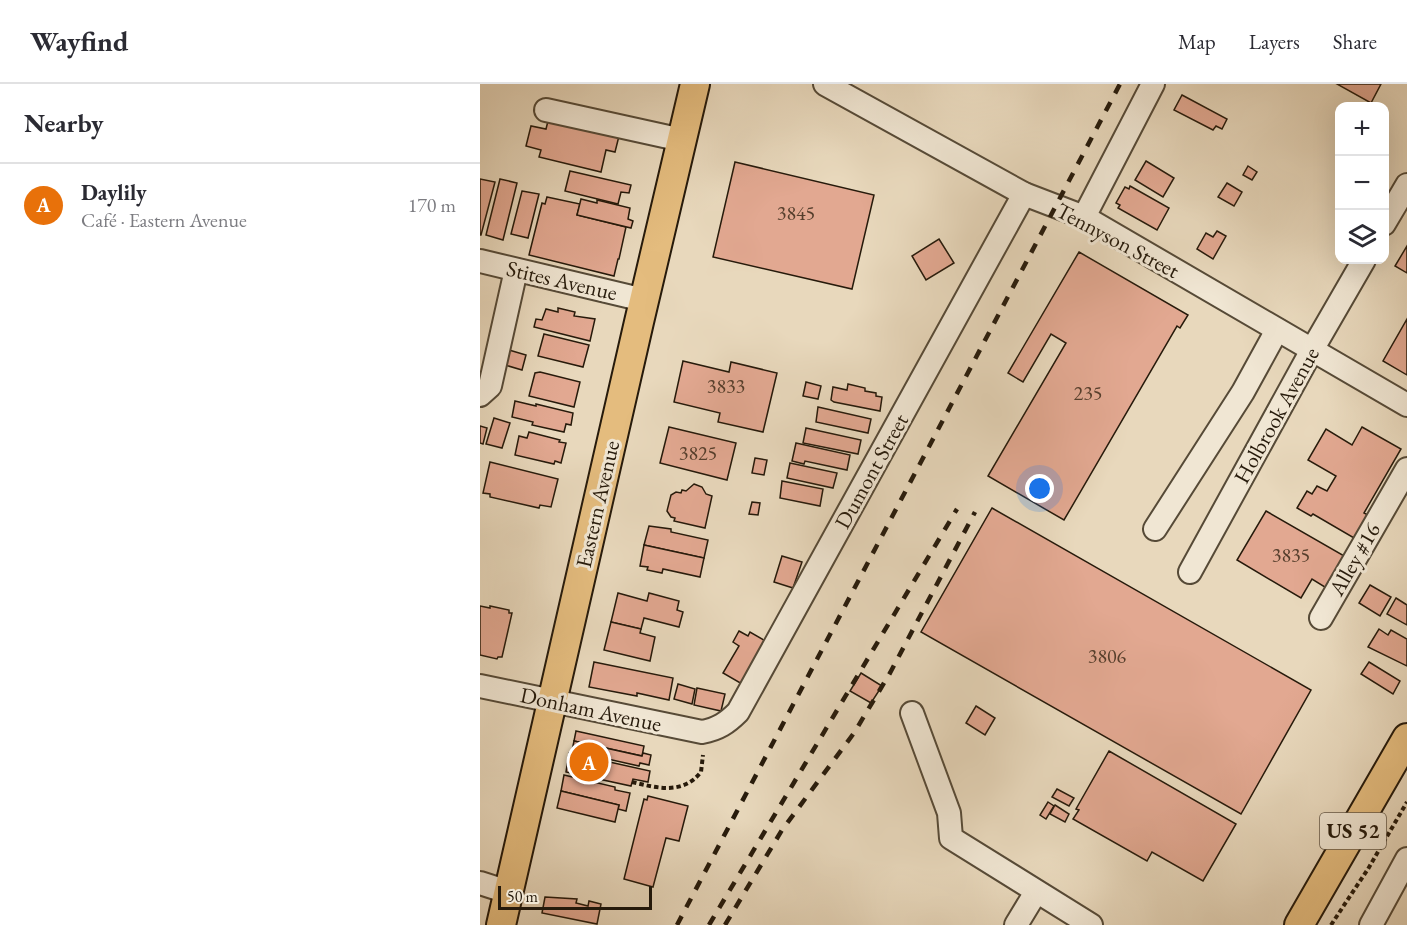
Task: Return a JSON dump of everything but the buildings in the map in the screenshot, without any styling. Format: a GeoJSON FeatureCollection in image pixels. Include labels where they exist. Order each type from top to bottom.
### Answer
{"type":"FeatureCollection","features":[{"type":"Feature","properties":{"kind":"main road","name":"Eastern Avenue"},"geometry":{"type":"LineString","coordinates":[[501,925],[695,84]]}},
{"type":"Feature","properties":{"kind":"main road","name":"US 52"},"geometry":{"type":"LineString","coordinates":[[1299,925],[1407,738]]}},
{"type":"Feature","properties":{"kind":"street","name":"Tennyson Street"},"geometry":{"type":"LineString","coordinates":[[825,84],[1024,194],[1084,217],[1407,405]]}},
{"type":"Feature","properties":{"kind":"street"},"geometry":{"type":"LineString","coordinates":[[1084,217],[1153,84]]}},
{"type":"Feature","properties":{"kind":"street"},"geometry":{"type":"LineString","coordinates":[[546,110],[682,140]]}},
{"type":"Feature","properties":{"kind":"street"},"geometry":{"type":"LineString","coordinates":[[1389,216],[1407,185]]}},
{"type":"Feature","properties":{"kind":"street","name":"Dumont Street"},"geometry":{"type":"LineString","coordinates":[[702,732],[722,726],[738,712],[1024,194]]}},
{"type":"Feature","properties":{"kind":"street","name":"Stites Avenue"},"geometry":{"type":"LineString","coordinates":[[480,261],[644,300]]}},
{"type":"Feature","properties":{"kind":"street","name":"Holbrook Avenue"},"geometry":{"type":"LineString","coordinates":[[1190,572],[1362,264]]}},
{"type":"Feature","properties":{"kind":"street"},"geometry":{"type":"LineString","coordinates":[[480,395],[490,386],[516,270]]}},
{"type":"Feature","properties":{"kind":"street"},"geometry":{"type":"LineString","coordinates":[[1155,529],[1243,392],[1277,330]]}},
{"type":"Feature","properties":{"kind":"street","name":"Alley #16"},"geometry":{"type":"LineString","coordinates":[[1321,618],[1407,470]]}},
{"type":"Feature","properties":{"kind":"street","name":"Donham Avenue"},"geometry":{"type":"LineString","coordinates":[[480,686],[702,732]]}},
{"type":"Feature","properties":{"kind":"street"},"geometry":{"type":"LineString","coordinates":[[912,713],[949,813],[951,838],[1091,925]]}},
{"type":"Feature","properties":{"kind":"street"},"geometry":{"type":"LineString","coordinates":[[1371,925],[1407,859]]}},
{"type":"Feature","properties":{"kind":"street"},"geometry":{"type":"LineString","coordinates":[[480,883],[508,892]]}},
{"type":"Feature","properties":{"kind":"street"},"geometry":{"type":"LineString","coordinates":[[1016,925],[1036,892]]}},
{"type":"Feature","properties":{"kind":"path"},"geometry":{"type":"LineString","coordinates":[[632,782],[674,789],[687,785],[701,772],[703,755]]}},
{"type":"Feature","properties":{"kind":"path"},"geometry":{"type":"LineString","coordinates":[[1332,925],[1407,802]]}},
{"type":"Feature","properties":{"kind":"railway"},"geometry":{"type":"LineString","coordinates":[[677,925],[1120,84]]}},
{"type":"Feature","properties":{"kind":"railway"},"geometry":{"type":"LineString","coordinates":[[709,925],[957,509]]}},
{"type":"Feature","properties":{"kind":"railway"},"geometry":{"type":"LineString","coordinates":[[725,925],[782,830],[854,733],[890,673],[975,512]]}},
{"type":"Feature","properties":{"kind":"place","name":"Daylily"},"geometry":{"type":"Point","coordinates":[589,762]}}]}
